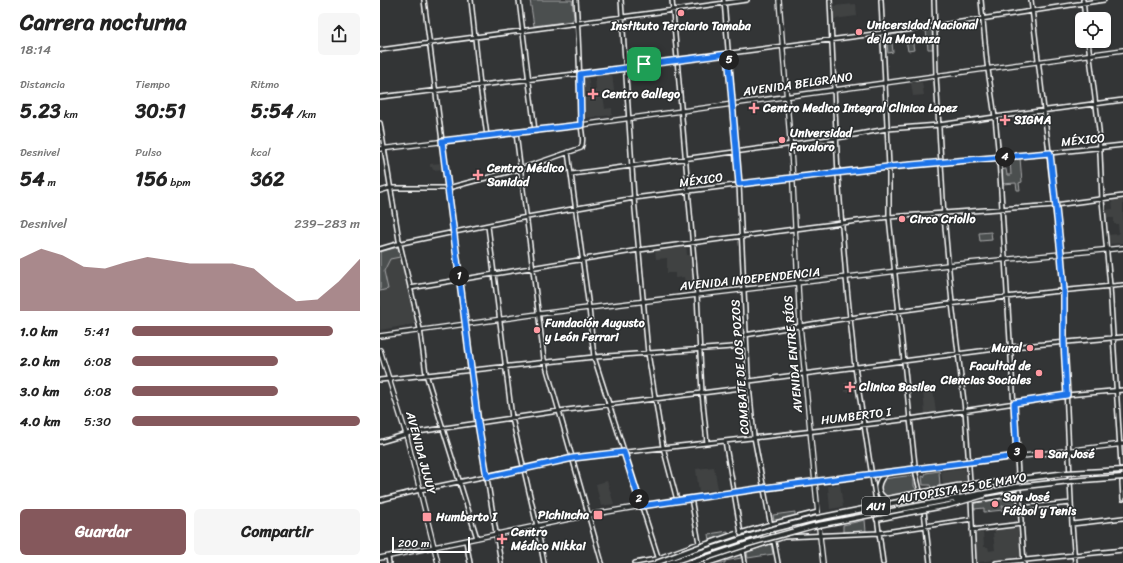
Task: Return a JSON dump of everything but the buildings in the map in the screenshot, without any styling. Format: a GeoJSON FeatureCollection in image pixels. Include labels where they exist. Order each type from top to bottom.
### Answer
{"type":"FeatureCollection","features":[{"type":"Feature","properties":{"kind":"highway","name":"AUTOPISTA 25 DE MAYO"},"geometry":{"type":"LineString","coordinates":[[670,563],[751,535],[789,524],[1003,481],[1067,473],[1118,470],[1122,468]]}},
{"type":"Feature","properties":{"kind":"highway"},"geometry":{"type":"LineString","coordinates":[[886,473],[879,484],[881,494],[887,499]]}},
{"type":"Feature","properties":{"kind":"highway","name":"AUTOPISTA 25 DE MAYO"},"geometry":{"type":"LineString","coordinates":[[691,563],[800,529],[1005,489],[1036,484],[1102,479],[1123,479]]}},
{"type":"Feature","properties":{"kind":"highway"},"geometry":{"type":"LineString","coordinates":[[876,502],[957,486],[1003,481]]}},
{"type":"Feature","properties":{"kind":"highway"},"geometry":{"type":"LineString","coordinates":[[877,518],[949,505],[1005,489]]}},
{"type":"Feature","properties":{"kind":"highway"},"geometry":{"type":"LineString","coordinates":[[658,560],[739,534]]}},
{"type":"Feature","properties":{"kind":"highway"},"geometry":{"type":"LineString","coordinates":[[709,562],[743,550]]}},
{"type":"Feature","properties":{"kind":"main road","name":"AVENIDA ENTRE RÍOS"},"geometry":{"type":"LineString","coordinates":[[779,0],[791,143],[800,325],[818,513]]}},
{"type":"Feature","properties":{"kind":"main road","name":"AVENIDA BELGRANO"},"geometry":{"type":"LineString","coordinates":[[382,149],[581,125],[1123,50]]}},
{"type":"Feature","properties":{"kind":"main road","name":"AVENIDA INDEPENDENCIA"},"geometry":{"type":"LineString","coordinates":[[380,336],[499,318],[948,265],[1123,248]]}},
{"type":"Feature","properties":{"kind":"main road","name":"AVENIDA JUJUY"},"geometry":{"type":"LineString","coordinates":[[380,350],[406,434],[438,563]]}},
{"type":"Feature","properties":{"kind":"main road"},"geometry":{"type":"LineString","coordinates":[[380,558],[589,515],[677,500],[1017,456],[1121,445]]}},
{"type":"Feature","properties":{"kind":"main road"},"geometry":{"type":"LineString","coordinates":[[819,528],[823,563]]}},
{"type":"Feature","properties":{"kind":"street"},"geometry":{"type":"LineString","coordinates":[[424,0],[478,423],[501,563]]}},
{"type":"Feature","properties":{"kind":"street"},"geometry":{"type":"LineString","coordinates":[[471,0],[487,136]]}},
{"type":"Feature","properties":{"kind":"street"},"geometry":{"type":"LineString","coordinates":[[519,0],[535,131]]}},
{"type":"Feature","properties":{"kind":"street"},"geometry":{"type":"LineString","coordinates":[[380,191],[390,188],[448,188],[520,169],[581,148],[580,74],[576,0]]}},
{"type":"Feature","properties":{"kind":"street"},"geometry":{"type":"LineString","coordinates":[[621,0],[634,198],[648,353],[663,447],[677,500]]}},
{"type":"Feature","properties":{"kind":"street"},"geometry":{"type":"LineString","coordinates":[[672,0],[697,295],[702,393],[707,443]]}},
{"type":"Feature","properties":{"kind":"street"},"geometry":{"type":"LineString","coordinates":[[380,50],[747,0]]}},
{"type":"Feature","properties":{"kind":"street"},"geometry":{"type":"LineString","coordinates":[[830,0],[838,172],[846,278],[855,367],[876,502]]}},
{"type":"Feature","properties":{"kind":"street"},"geometry":{"type":"LineString","coordinates":[[881,0],[887,129],[888,217],[910,419],[920,491]]}},
{"type":"Feature","properties":{"kind":"street"},"geometry":{"type":"LineString","coordinates":[[934,0],[936,76],[944,214],[952,303],[965,410],[970,482]]}},
{"type":"Feature","properties":{"kind":"street"},"geometry":{"type":"LineString","coordinates":[[981,0],[999,158],[1018,474]]}},
{"type":"Feature","properties":{"kind":"street"},"geometry":{"type":"LineString","coordinates":[[1031,0],[1050,153],[1064,290],[1064,342],[1075,563]]}},
{"type":"Feature","properties":{"kind":"street"},"geometry":{"type":"LineString","coordinates":[[380,97],[626,68],[935,26],[1032,11],[1083,1],[1104,0]]}},
{"type":"Feature","properties":{"kind":"street"},"geometry":{"type":"LineString","coordinates":[[1083,1],[1084,12]]}},
{"type":"Feature","properties":{"kind":"street","name":"COMBATE DE LOS POZOS"},"geometry":{"type":"LineString","coordinates":[[724,2],[739,184],[745,335],[749,387],[754,437],[778,563]]}},
{"type":"Feature","properties":{"kind":"street"},"geometry":{"type":"LineString","coordinates":[[1089,48],[1100,148],[1122,468]]}},
{"type":"Feature","properties":{"kind":"street"},"geometry":{"type":"LineString","coordinates":[[572,174],[791,143],[837,138],[887,129],[939,125],[1096,105],[1123,100]]}},
{"type":"Feature","properties":{"kind":"street"},"geometry":{"type":"LineString","coordinates":[[380,123],[382,149],[400,244],[420,329],[426,374],[477,538]]}},
{"type":"Feature","properties":{"kind":"street"},"geometry":{"type":"LineString","coordinates":[[516,133],[544,362],[573,458],[602,563]]}},
{"type":"Feature","properties":{"kind":"street","name":"MÉXICO"},"geometry":{"type":"LineString","coordinates":[[380,249],[526,218],[634,198],[838,172],[999,158],[1123,145]]}},
{"type":"Feature","properties":{"kind":"street"},"geometry":{"type":"LineString","coordinates":[[568,152],[583,259],[594,357],[658,560]]}},
{"type":"Feature","properties":{"kind":"street"},"geometry":{"type":"LineString","coordinates":[[410,288],[639,250],[795,228],[888,217],[1055,205],[1123,196]]}},
{"type":"Feature","properties":{"kind":"street"},"geometry":{"type":"LineString","coordinates":[[488,226],[512,418],[544,563]]}},
{"type":"Feature","properties":{"kind":"street"},"geometry":{"type":"LineString","coordinates":[[745,335],[898,310],[1007,296],[1123,285]]}},
{"type":"Feature","properties":{"kind":"street"},"geometry":{"type":"LineString","coordinates":[[749,380],[1011,347],[1123,337]]}},
{"type":"Feature","properties":{"kind":"street"},"geometry":{"type":"LineString","coordinates":[[380,380],[594,357],[746,346]]}},
{"type":"Feature","properties":{"kind":"street"},"geometry":{"type":"LineString","coordinates":[[380,442],[406,434],[443,428],[608,404],[749,387]]}},
{"type":"Feature","properties":{"kind":"street","name":"HUMBERTO I"},"geometry":{"type":"LineString","coordinates":[[380,500],[420,490],[573,458],[864,425],[1067,395],[1123,390]]}},
{"type":"Feature","properties":{"kind":"street"},"geometry":{"type":"LineString","coordinates":[[724,441],[734,492],[739,534],[771,524],[818,513]]}},
{"type":"Feature","properties":{"kind":"street"},"geometry":{"type":"LineString","coordinates":[[1123,479],[1123,499]]}},
{"type":"Feature","properties":{"kind":"street"},"geometry":{"type":"LineString","coordinates":[[974,563],[971,501],[1019,492],[1024,561]]}},
{"type":"Feature","properties":{"kind":"street"},"geometry":{"type":"LineString","coordinates":[[635,563],[658,560],[699,543],[691,498]]}},
{"type":"Feature","properties":{"kind":"street"},"geometry":{"type":"LineString","coordinates":[[1020,508],[1071,503]]}},
{"type":"Feature","properties":{"kind":"street"},"geometry":{"type":"LineString","coordinates":[[924,511],[930,563]]}},
{"type":"Feature","properties":{"kind":"street"},"geometry":{"type":"LineString","coordinates":[[877,518],[883,563]]}},
{"type":"Feature","properties":{"kind":"street"},"geometry":{"type":"LineString","coordinates":[[1072,524],[1123,518]]}},
{"type":"Feature","properties":{"kind":"street"},"geometry":{"type":"LineString","coordinates":[[745,563],[743,550],[784,538],[879,533],[972,519]]}},
{"type":"Feature","properties":{"kind":"street"},"geometry":{"type":"LineString","coordinates":[[972,530],[1022,524]]}},
{"type":"Feature","properties":{"kind":"street"},"geometry":{"type":"LineString","coordinates":[[466,540],[470,563]]}},
{"type":"Feature","properties":{"kind":"street"},"geometry":{"type":"LineString","coordinates":[[996,563],[1123,550]]}},
{"type":"Feature","properties":{"kind":"street"},"geometry":{"type":"LineString","coordinates":[[388,557],[389,563]]}},
{"type":"Feature","properties":{"kind":"shaded area"},"geometry":{"type":"Polygon","coordinates":[[[530,0],[572,0],[574,18],[572,21],[534,26],[530,0]]]}},
{"type":"Feature","properties":{"kind":"shaded area"},"geometry":{"type":"Polygon","coordinates":[[[856,4],[857,16],[834,19],[833,6],[856,4]]]}},
{"type":"Feature","properties":{"kind":"shaded area"},"geometry":{"type":"Polygon","coordinates":[[[927,28],[933,30],[933,49],[928,49],[926,30],[891,35],[893,52],[888,53],[886,34],[927,28]]]}},
{"type":"Feature","properties":{"kind":"shaded area"},"geometry":{"type":"Polygon","coordinates":[[[912,39],[914,50],[908,51],[906,40],[912,39]]]}},
{"type":"Feature","properties":{"kind":"shaded area","name":"Centro Gallego"},"geometry":{"type":"Polygon","coordinates":[[[612,73],[614,91],[604,92],[603,95],[605,109],[612,108],[612,115],[585,118],[583,78],[585,75],[588,75],[590,90],[596,90],[595,75],[612,73]]]}},
{"type":"Feature","properties":{"kind":"shaded area"},"geometry":{"type":"Polygon","coordinates":[[[922,82],[924,95],[913,96],[911,83],[922,82]]]}},
{"type":"Feature","properties":{"kind":"shaded area"},"geometry":{"type":"Polygon","coordinates":[[[1020,158],[1022,182],[1019,183],[1020,190],[1017,190],[1016,183],[1002,184],[1001,170],[1006,169],[1007,175],[1011,175],[1010,159],[1020,158]]]}},
{"type":"Feature","properties":{"kind":"shaded area"},"geometry":{"type":"Polygon","coordinates":[[[442,163],[443,169],[433,170],[432,167],[430,167],[430,164],[442,163]]]}},
{"type":"Feature","properties":{"kind":"shaded area"},"geometry":{"type":"Polygon","coordinates":[[[1123,198],[1123,243],[1109,244],[1108,235],[1119,234],[1118,224],[1114,224],[1114,218],[1107,218],[1106,210],[1113,209],[1112,199],[1123,198]]]}},
{"type":"Feature","properties":{"kind":"shaded area"},"geometry":{"type":"Polygon","coordinates":[[[991,232],[992,240],[980,241],[979,233],[991,232]]]}},
{"type":"Feature","properties":{"kind":"shaded area"},"geometry":{"type":"Polygon","coordinates":[[[686,245],[687,255],[691,255],[693,282],[685,283],[684,277],[675,278],[675,273],[667,273],[667,258],[656,259],[655,250],[686,245]]]}},
{"type":"Feature","properties":{"kind":"shaded area"},"geometry":{"type":"Polygon","coordinates":[[[398,247],[400,257],[390,259],[384,271],[388,289],[380,291],[380,252],[398,247]]]}},
{"type":"Feature","properties":{"kind":"shaded area"},"geometry":{"type":"Polygon","coordinates":[[[400,257],[415,321],[414,324],[380,330],[380,291],[388,289],[384,271],[390,259],[400,257]]]}},
{"type":"Feature","properties":{"kind":"shaded area","name":"Clinica Basilea"},"geometry":{"type":"Polygon","coordinates":[[[855,382],[856,391],[845,392],[844,383],[855,382]]]}},
{"type":"Feature","properties":{"kind":"shaded area"},"geometry":{"type":"Polygon","coordinates":[[[933,389],[936,413],[925,414],[923,390],[933,389]]]}},
{"type":"Feature","properties":{"kind":"shaded area"},"geometry":{"type":"Polygon","coordinates":[[[714,467],[718,489],[699,492],[696,469],[714,467]]]}},
{"type":"Feature","properties":{"kind":"shaded area"},"geometry":{"type":"Polygon","coordinates":[[[965,468],[967,483],[943,486],[941,471],[965,468]]]}},
{"type":"Feature","properties":{"kind":"shaded area"},"geometry":{"type":"Polygon","coordinates":[[[939,471],[940,486],[931,488],[930,485],[923,485],[922,476],[924,477],[926,473],[939,471]]]}},
{"type":"Feature","properties":{"kind":"shaded area"},"geometry":{"type":"Polygon","coordinates":[[[914,475],[914,486],[917,491],[888,497],[881,492],[880,482],[883,479],[914,475]]]}},
{"type":"Feature","properties":{"kind":"shaded area"},"geometry":{"type":"Polygon","coordinates":[[[607,481],[614,504],[601,506],[596,484],[607,481]]]}},
{"type":"Feature","properties":{"kind":"shaded area"},"geometry":{"type":"Polygon","coordinates":[[[840,484],[843,507],[830,509],[828,486],[840,484]]]}},
{"type":"Feature","properties":{"kind":"shaded area","name":"San José Fútbol y Tenis"},"geometry":{"type":"Polygon","coordinates":[[[1016,497],[1017,504],[1002,506],[1003,510],[984,512],[984,508],[974,509],[974,503],[1016,497]]]}},
{"type":"Feature","properties":{"kind":"shaded area"},"geometry":{"type":"Polygon","coordinates":[[[795,512],[795,516],[774,521],[773,515],[795,512]]]}},
{"type":"Feature","properties":{"kind":"shaded area"},"geometry":{"type":"Polygon","coordinates":[[[865,520],[866,531],[843,532],[843,525],[865,520]]]}},
{"type":"Feature","properties":{"kind":"shaded area"},"geometry":{"type":"Polygon","coordinates":[[[1017,528],[1021,555],[1020,557],[976,561],[975,534],[983,532],[984,547],[988,547],[989,551],[995,550],[994,530],[1017,528]]]}},
{"type":"Feature","properties":{"kind":"shaded area"},"geometry":{"type":"Polygon","coordinates":[[[728,531],[728,534],[710,540],[709,534],[728,531]]]}},
{"type":"Feature","properties":{"kind":"shaded area"},"geometry":{"type":"Polygon","coordinates":[[[771,544],[773,554],[748,558],[747,552],[771,544]]]}},
{"type":"Feature","properties":{"kind":"shaded area"},"geometry":{"type":"Polygon","coordinates":[[[741,554],[741,558],[725,561],[725,563],[715,563],[741,554]]]}},
{"type":"Feature","properties":{"kind":"tunnel"},"geometry":{"type":"LineString","coordinates":[[1121,465],[1122,482]]}},
{"type":"Feature","properties":{"kind":"tunnel"},"geometry":{"type":"LineString","coordinates":[[1018,474],[1019,488]]}},
{"type":"Feature","properties":{"kind":"tunnel"},"geometry":{"type":"LineString","coordinates":[[920,491],[923,507]]}},
{"type":"Feature","properties":{"kind":"tunnel"},"geometry":{"type":"LineString","coordinates":[[699,545],[702,563]]}},
{"type":"Feature","properties":{"kind":"place","name":"Instituto Terciario Tamaba"},"geometry":{"type":"Point","coordinates":[681,13]}},
{"type":"Feature","properties":{"kind":"place","name":"Unicersidad Nacional de la Matanza"},"geometry":{"type":"Point","coordinates":[859,32]}},
{"type":"Feature","properties":{"kind":"place","name":"Centro Gallego"},"geometry":{"type":"Point","coordinates":[593,94]}},
{"type":"Feature","properties":{"kind":"place","name":"Centro Medico Integral Clinica Lopez"},"geometry":{"type":"Point","coordinates":[754,108]}},
{"type":"Feature","properties":{"kind":"place","name":"SIGMA"},"geometry":{"type":"Point","coordinates":[1005,120]}},
{"type":"Feature","properties":{"kind":"place","name":"Universidad Favaloro"},"geometry":{"type":"Point","coordinates":[782,140]}},
{"type":"Feature","properties":{"kind":"place","name":"Centro Médico Sanidad"},"geometry":{"type":"Point","coordinates":[478,175]}},
{"type":"Feature","properties":{"kind":"place","name":"Circo Criollo"},"geometry":{"type":"Point","coordinates":[902,219]}},
{"type":"Feature","properties":{"kind":"place","name":"Fundación Augusto y León Ferrari"},"geometry":{"type":"Point","coordinates":[537,330]}},
{"type":"Feature","properties":{"kind":"place","name":"Mural"},"geometry":{"type":"Point","coordinates":[1030,348]}},
{"type":"Feature","properties":{"kind":"place","name":"Facultad de Ciencias Sociales"},"geometry":{"type":"Point","coordinates":[1039,373]}},
{"type":"Feature","properties":{"kind":"place","name":"Clinica Basilea"},"geometry":{"type":"Point","coordinates":[850,387]}},
{"type":"Feature","properties":{"kind":"place","name":"San José"},"geometry":{"type":"Point","coordinates":[1039,454]}},
{"type":"Feature","properties":{"kind":"place","name":"San José Fútbol y Tenis"},"geometry":{"type":"Point","coordinates":[995,504]}},
{"type":"Feature","properties":{"kind":"place","name":"Pichincha"},"geometry":{"type":"Point","coordinates":[598,515]}},
{"type":"Feature","properties":{"kind":"place","name":"Humberto I"},"geometry":{"type":"Point","coordinates":[427,517]}},
{"type":"Feature","properties":{"kind":"place","name":"Centro Médico Nikkai"},"geometry":{"type":"Point","coordinates":[502,539]}},
{"type":"Feature","properties":{"kind":"route"},"geometry":{"type":"LineString","coordinates":[[728,54],[739,184],[888,167],[1050,153],[1064,290],[1064,342],[1067,395],[1014,403],[1017,456],[764,488],[641,506],[624,452],[573,458],[487,477],[478,423],[442,141],[581,125],[580,74],[644,64],[728,54]]}}]}
